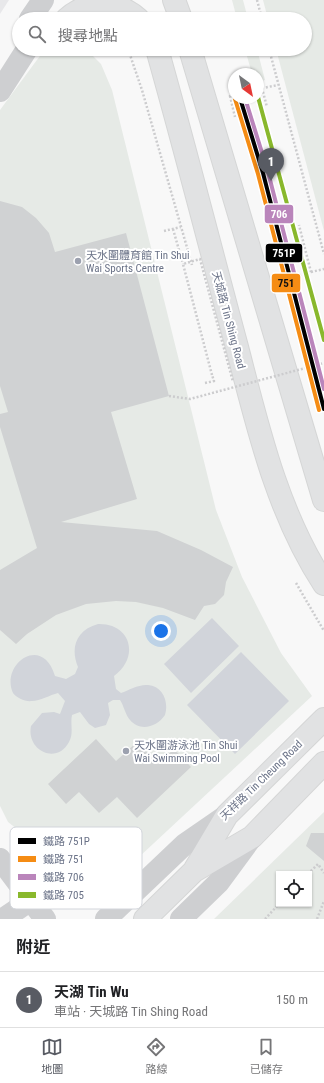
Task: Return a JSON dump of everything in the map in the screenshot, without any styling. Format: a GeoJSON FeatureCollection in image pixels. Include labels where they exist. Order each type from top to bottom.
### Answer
{"type":"FeatureCollection","features":[{"type":"Feature","properties":{"kind":"main road"},"geometry":{"type":"LineString","coordinates":[[139,0],[145,12]]}},
{"type":"Feature","properties":{"kind":"main road"},"geometry":{"type":"LineString","coordinates":[[174,0],[178,12]]}},
{"type":"Feature","properties":{"kind":"main road"},"geometry":{"type":"LineString","coordinates":[[76,12],[84,6],[108,4],[124,9],[128,12]]}},
{"type":"Feature","properties":{"kind":"main road","name":"天城路 Tin Shing Road"},"geometry":{"type":"LineString","coordinates":[[158,56],[268,459],[288,516],[301,545],[324,584]]}},
{"type":"Feature","properties":{"kind":"main road"},"geometry":{"type":"LineString","coordinates":[[192,56],[324,500]]}},
{"type":"Feature","properties":{"kind":"main road","name":"天祥路 Tin Cheung Road"},"geometry":{"type":"LineString","coordinates":[[227,815],[324,719]]}},
{"type":"Feature","properties":{"kind":"main road"},"geometry":{"type":"LineString","coordinates":[[145,919],[194,871],[252,837],[324,764]]}},
{"type":"Feature","properties":{"kind":"main road"},"geometry":{"type":"LineString","coordinates":[[194,871],[227,815]]}},
{"type":"Feature","properties":{"kind":"street"},"geometry":{"type":"LineString","coordinates":[[35,12],[43,0]]}},
{"type":"Feature","properties":{"kind":"street"},"geometry":{"type":"LineString","coordinates":[[70,12],[80,0]]}},
{"type":"Feature","properties":{"kind":"street"},"geometry":{"type":"LineString","coordinates":[[0,91],[22,56]]}},
{"type":"Feature","properties":{"kind":"street","name":"天祥路 Tin Cheung Road"},"geometry":{"type":"LineString","coordinates":[[142,885],[185,844],[227,815]]}},
{"type":"Feature","properties":{"kind":"street"},"geometry":{"type":"LineString","coordinates":[[181,919],[219,882],[252,837]]}},
{"type":"Feature","properties":{"kind":"street"},"geometry":{"type":"LineString","coordinates":[[0,859],[10,872]]}},
{"type":"Feature","properties":{"kind":"street"},"geometry":{"type":"LineString","coordinates":[[3,919],[18,909]]}},
{"type":"Feature","properties":{"kind":"street"},"geometry":{"type":"LineString","coordinates":[[38,909],[45,919]]}},
{"type":"Feature","properties":{"kind":"street","name":"天祥路 Tin Cheung Road"},"geometry":{"type":"LineString","coordinates":[[106,919],[117,909]]}},
{"type":"Feature","properties":{"kind":"path"},"geometry":{"type":"LineString","coordinates":[[257,0],[260,12]]}},
{"type":"Feature","properties":{"kind":"path"},"geometry":{"type":"LineString","coordinates":[[271,56],[324,254]]}},
{"type":"Feature","properties":{"kind":"path"},"geometry":{"type":"LineString","coordinates":[[264,88],[278,85]]}},
{"type":"Feature","properties":{"kind":"path"},"geometry":{"type":"LineString","coordinates":[[264,96],[267,107]]}},
{"type":"Feature","properties":{"kind":"path"},"geometry":{"type":"LineString","coordinates":[[232,104],[235,117]]}},
{"type":"Feature","properties":{"kind":"path"},"geometry":{"type":"LineString","coordinates":[[299,225],[311,272]]}},
{"type":"Feature","properties":{"kind":"path"},"geometry":{"type":"LineString","coordinates":[[164,231],[181,227]]}},
{"type":"Feature","properties":{"kind":"path"},"geometry":{"type":"LineString","coordinates":[[173,229],[214,381],[205,383]]}},
{"type":"Feature","properties":{"kind":"path"},"geometry":{"type":"LineString","coordinates":[[183,264],[200,259],[233,382]]}},
{"type":"Feature","properties":{"kind":"path"},"geometry":{"type":"LineString","coordinates":[[278,274],[279,281],[324,269]]}},
{"type":"Feature","properties":{"kind":"path"},"geometry":{"type":"LineString","coordinates":[[169,396],[190,399],[324,364]]}},
{"type":"Feature","properties":{"kind":"path"},"geometry":{"type":"LineString","coordinates":[[311,871],[318,864],[324,873]]}},
{"type":"Feature","properties":{"kind":"path"},"geometry":{"type":"LineString","coordinates":[[317,919],[324,901]]}},
{"type":"Feature","properties":{"kind":"path"},"geometry":{"type":"LineString","coordinates":[[265,919],[276,907]]}},
{"type":"Feature","properties":{"kind":"shaded area"},"geometry":{"type":"Polygon","coordinates":[[[0,0],[9,0],[0,14],[0,0]]]}},
{"type":"Feature","properties":{"kind":"shaded area"},"geometry":{"type":"Polygon","coordinates":[[[232,0],[243,0],[246,12],[235,12],[232,0]]]}},
{"type":"Feature","properties":{"kind":"shaded area"},"geometry":{"type":"Polygon","coordinates":[[[263,0],[324,0],[324,231],[278,56],[312,56],[312,12],[266,12],[263,0]]]}},
{"type":"Feature","properties":{"kind":"shaded area"},"geometry":{"type":"Polygon","coordinates":[[[40,56],[93,56],[101,64],[112,90],[216,510],[242,577],[281,653],[312,696],[142,854],[142,827],[14,827],[8,822],[0,806],[0,110],[40,56]]]}},
{"type":"Feature","properties":{"kind":"shaded area"},"geometry":{"type":"Polygon","coordinates":[[[247,56],[259,56],[262,68],[250,68],[247,56]]]}},
{"type":"Feature","properties":{"kind":"shaded area"},"geometry":{"type":"Polygon","coordinates":[[[212,618],[239,646],[191,693],[164,664],[212,618]]]}},
{"type":"Feature","properties":{"kind":"shaded area"},"geometry":{"type":"Polygon","coordinates":[[[98,624],[109,625],[118,629],[128,642],[129,651],[127,660],[114,676],[116,689],[121,693],[138,686],[145,685],[158,688],[164,696],[166,705],[165,715],[158,723],[143,727],[139,726],[134,724],[128,718],[120,700],[113,700],[108,703],[110,715],[106,725],[95,728],[89,724],[80,712],[72,715],[72,732],[69,742],[64,749],[57,753],[50,754],[44,752],[33,742],[31,726],[42,713],[54,712],[60,714],[65,701],[58,693],[35,701],[27,701],[19,698],[13,693],[11,682],[12,672],[17,664],[24,658],[33,655],[41,657],[49,663],[55,676],[66,679],[75,674],[78,667],[75,653],[77,641],[84,631],[98,624]]]}},
{"type":"Feature","properties":{"kind":"shaded area"},"geometry":{"type":"Polygon","coordinates":[[[241,652],[289,701],[235,754],[187,705],[241,652]]]}},
{"type":"Feature","properties":{"kind":"shaded area"},"geometry":{"type":"Polygon","coordinates":[[[324,812],[324,919],[214,919],[324,812]]]}},
{"type":"Feature","properties":{"kind":"building"},"geometry":{"type":"Polygon","coordinates":[[[0,201],[22,207],[36,218],[49,233],[55,252],[126,233],[169,396],[111,412],[137,499],[61,522],[157,531],[201,550],[233,567],[226,582],[224,595],[215,604],[204,606],[195,620],[163,608],[136,602],[116,601],[86,604],[56,615],[27,634],[16,644],[0,630],[0,570],[37,548],[0,427],[0,414],[8,412],[0,386],[0,201]]]}},
{"type":"Feature","properties":{"kind":"building"},"geometry":{"type":"Polygon","coordinates":[[[96,739],[116,761],[137,742],[158,764],[174,749],[191,767],[137,818],[117,797],[99,813],[79,792],[66,804],[48,784],[96,739]]]}},
{"type":"Feature","properties":{"kind":"building"},"geometry":{"type":"Polygon","coordinates":[[[311,833],[324,833],[324,861],[306,846],[311,833]]]}},
{"type":"Feature","properties":{"kind":"rail line","name":"751"},"geometry":{"type":"LineString","coordinates":[[237,104],[258,174],[319,410]]}},
{"type":"Feature","properties":{"kind":"rail line","name":"751P"},"geometry":{"type":"LineString","coordinates":[[242,104],[263,173],[324,409]]}},
{"type":"Feature","properties":{"kind":"rail line","name":"706"},"geometry":{"type":"LineString","coordinates":[[247,104],[268,172],[324,389]]}},
{"type":"Feature","properties":{"kind":"rail line","name":"705"},"geometry":{"type":"LineString","coordinates":[[260,104],[324,340]]}},
{"type":"Feature","properties":{"kind":"place","name":"天湖 Tin Wu"},"geometry":{"type":"Point","coordinates":[271,181]}},
{"type":"Feature","properties":{"kind":"place","name":"天水圍體育館 Tin Shui Wai Sports Centre"},"geometry":{"type":"Point","coordinates":[78,261]}},
{"type":"Feature","properties":{"kind":"place","name":"天水圍游泳池 Tin Shui Wai Swimming Pool"},"geometry":{"type":"Point","coordinates":[126,751]}}]}
